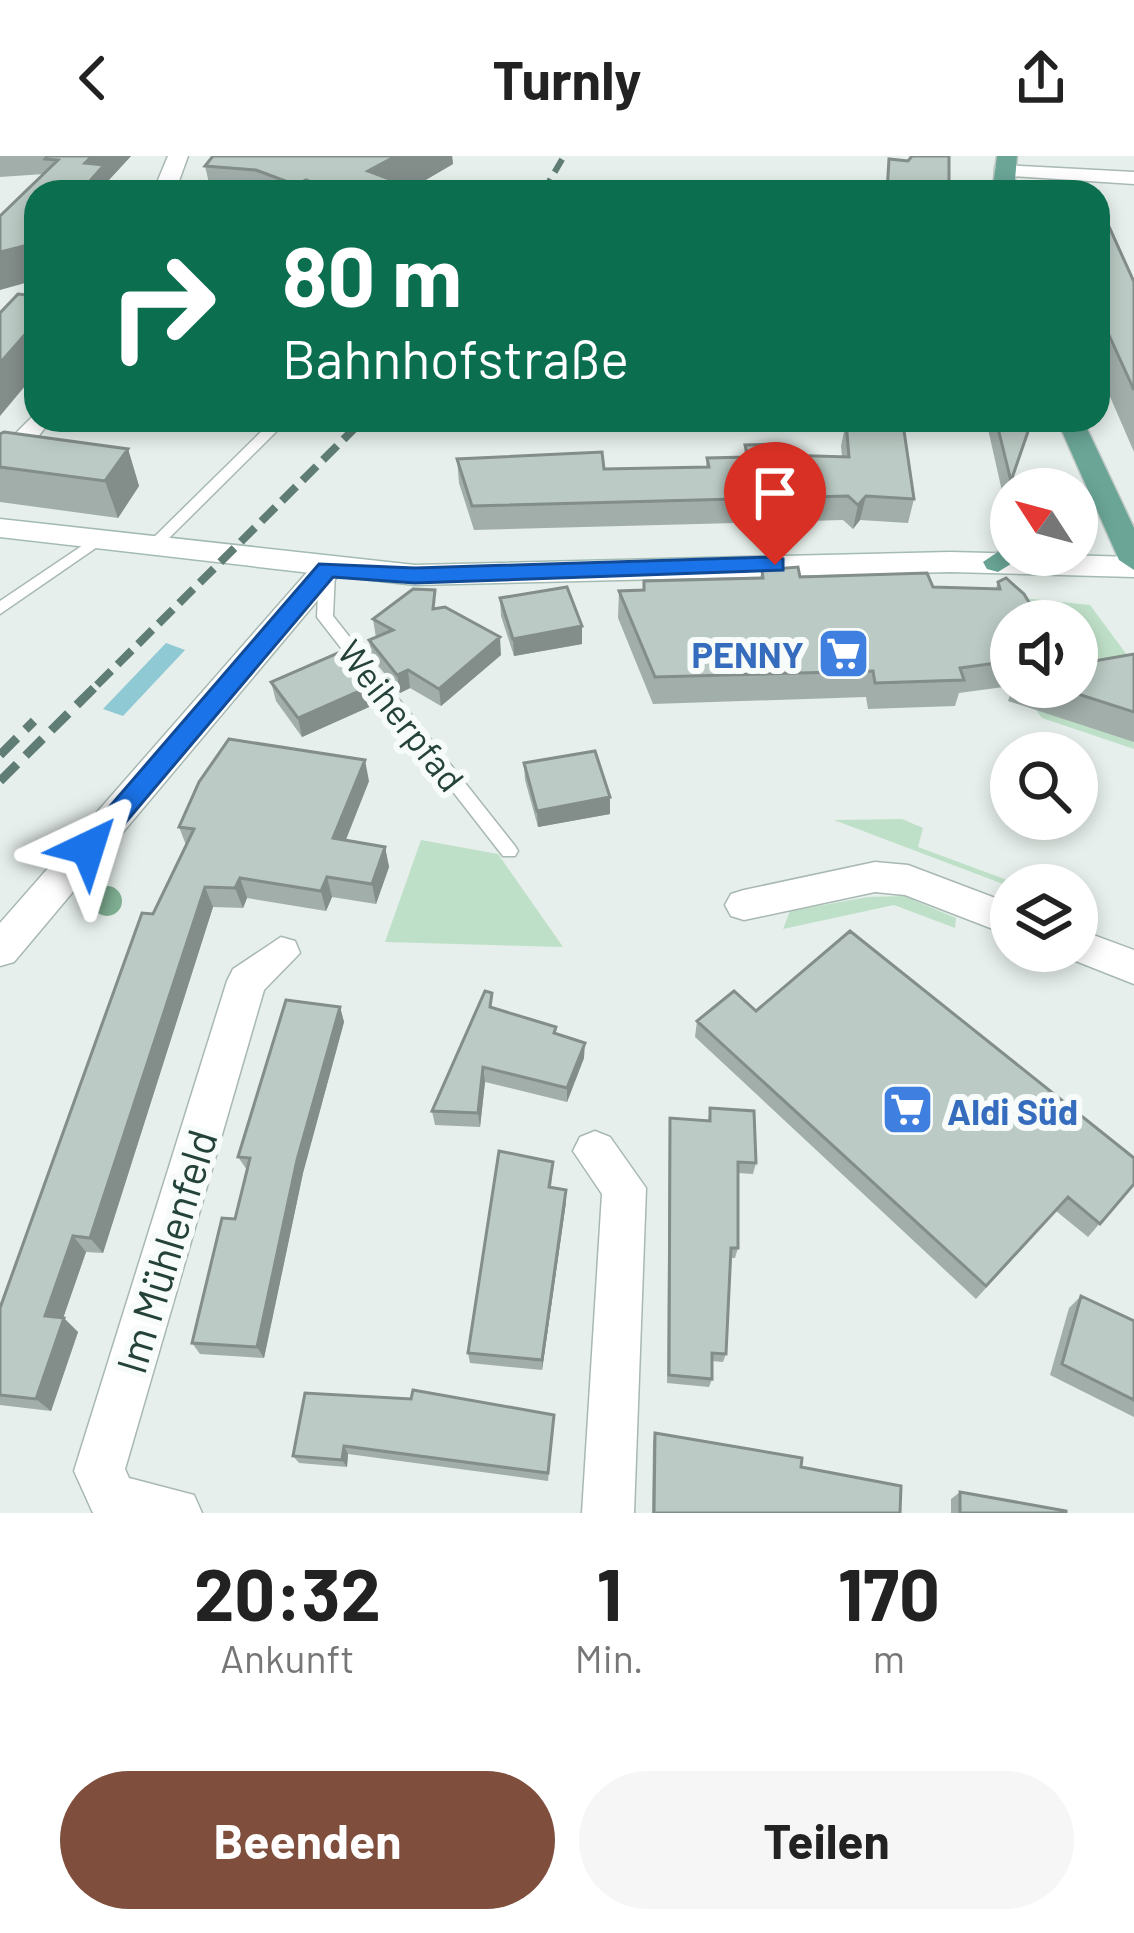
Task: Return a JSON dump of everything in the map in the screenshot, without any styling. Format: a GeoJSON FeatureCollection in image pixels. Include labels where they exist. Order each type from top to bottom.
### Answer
{"type":"FeatureCollection","features":[{"type":"Feature","properties":{"kind":"main road"},"geometry":{"type":"LineString","coordinates":[[1073,432],[1081,468]]}},
{"type":"Feature","properties":{"kind":"main road"},"geometry":{"type":"LineString","coordinates":[[1098,504],[1134,563]]}},
{"type":"Feature","properties":{"kind":"street"},"geometry":{"type":"LineString","coordinates":[[1004,173],[1134,178]]}},
{"type":"Feature","properties":{"kind":"street"},"geometry":{"type":"LineString","coordinates":[[0,467],[28,432]]}},
{"type":"Feature","properties":{"kind":"street"},"geometry":{"type":"LineString","coordinates":[[0,528],[327,569],[415,575],[990,558]]}},
{"type":"Feature","properties":{"kind":"street"},"geometry":{"type":"LineString","coordinates":[[1098,562],[1134,563]]}},
{"type":"Feature","properties":{"kind":"street"},"geometry":{"type":"LineString","coordinates":[[0,950],[327,569]]}},
{"type":"Feature","properties":{"kind":"street"},"geometry":{"type":"LineString","coordinates":[[744,905],[875,877],[908,880],[990,912]]}},
{"type":"Feature","properties":{"kind":"street","name":"Im Mühlenfeld"},"geometry":{"type":"LineString","coordinates":[[176,1513],[113,1500],[99,1471],[247,981],[280,953]]}},
{"type":"Feature","properties":{"kind":"street"},"geometry":{"type":"LineString","coordinates":[[1098,953],[1134,967]]}},
{"type":"Feature","properties":{"kind":"street"},"geometry":{"type":"LineString","coordinates":[[595,1150],[624,1188],[608,1513]]}},
{"type":"Feature","properties":{"kind":"lane"},"geometry":{"type":"LineString","coordinates":[[152,547],[269,432]]}},
{"type":"Feature","properties":{"kind":"lane"},"geometry":{"type":"LineString","coordinates":[[0,609],[98,540]]}},
{"type":"Feature","properties":{"kind":"lane","name":"Weiherpfad"},"geometry":{"type":"LineString","coordinates":[[327,569],[325,617],[509,851]]}},
{"type":"Feature","properties":{"kind":"green space"},"geometry":{"type":"Polygon","coordinates":[[[1098,616],[1130,659],[1134,749],[1098,737],[1098,732],[1042,718],[1036,710],[1125,732],[1098,692],[1098,616]]]}},
{"type":"Feature","properties":{"kind":"green space"},"geometry":{"type":"Polygon","coordinates":[[[902,819],[923,828],[918,847],[990,874],[990,879],[834,820],[902,819]]]}},
{"type":"Feature","properties":{"kind":"green space"},"geometry":{"type":"Polygon","coordinates":[[[421,840],[498,854],[563,947],[385,942],[421,840]]]}},
{"type":"Feature","properties":{"kind":"green space"},"geometry":{"type":"Polygon","coordinates":[[[904,896],[956,918],[955,928],[894,905],[783,929],[790,911],[868,897],[904,896]]]}},
{"type":"Feature","properties":{"kind":"water"},"geometry":{"type":"Polygon","coordinates":[[[166,643],[185,650],[123,716],[103,709],[166,643]]]}},
{"type":"Feature","properties":{"kind":"building"},"geometry":{"type":"Polygon","coordinates":[[[92,156],[85,163],[104,165],[91,180],[37,180],[58,160],[45,159],[92,156]]]}},
{"type":"Feature","properties":{"kind":"building"},"geometry":{"type":"Polygon","coordinates":[[[213,156],[396,156],[368,171],[392,180],[283,180],[256,170],[205,166],[213,156]]]}},
{"type":"Feature","properties":{"kind":"building"},"geometry":{"type":"Polygon","coordinates":[[[912,156],[949,156],[949,180],[888,180],[889,159],[908,161],[912,156]]]}},
{"type":"Feature","properties":{"kind":"building"},"geometry":{"type":"Polygon","coordinates":[[[24,193],[24,246],[0,252],[0,216],[24,193]]]}},
{"type":"Feature","properties":{"kind":"building"},"geometry":{"type":"Polygon","coordinates":[[[1110,229],[1134,282],[1134,390],[1110,337],[1110,229]]]}},
{"type":"Feature","properties":{"kind":"building"},"geometry":{"type":"Polygon","coordinates":[[[18,294],[24,295],[24,336],[0,363],[0,313],[18,294]]]}},
{"type":"Feature","properties":{"kind":"building"},"geometry":{"type":"Polygon","coordinates":[[[847,432],[904,432],[914,499],[866,496],[858,505],[848,496],[472,506],[457,459],[602,452],[604,469],[709,467],[707,458],[748,457],[745,445],[779,444],[781,455],[849,457],[847,432]]]}},
{"type":"Feature","properties":{"kind":"building"},"geometry":{"type":"Polygon","coordinates":[[[999,432],[1028,432],[1015,468],[1008,468],[999,432]]]}},
{"type":"Feature","properties":{"kind":"building"},"geometry":{"type":"Polygon","coordinates":[[[0,434],[128,449],[105,481],[0,467],[0,434]]]}},
{"type":"Feature","properties":{"kind":"building"},"geometry":{"type":"Polygon","coordinates":[[[798,567],[800,577],[927,573],[933,587],[1000,589],[998,582],[1006,578],[1028,600],[990,600],[990,664],[960,668],[964,680],[875,683],[873,671],[655,677],[619,591],[644,590],[644,581],[763,578],[762,570],[798,567]]]}},
{"type":"Feature","properties":{"kind":"building"},"geometry":{"type":"Polygon","coordinates":[[[567,587],[582,626],[513,639],[500,598],[567,587]]]}},
{"type":"Feature","properties":{"kind":"building"},"geometry":{"type":"Polygon","coordinates":[[[413,589],[435,590],[433,609],[445,607],[500,637],[439,689],[408,670],[397,675],[369,640],[393,630],[373,619],[413,589]]]}},
{"type":"Feature","properties":{"kind":"building"},"geometry":{"type":"Polygon","coordinates":[[[347,649],[375,684],[298,718],[271,682],[347,649]]]}},
{"type":"Feature","properties":{"kind":"building"},"geometry":{"type":"Polygon","coordinates":[[[1134,654],[1134,712],[1098,700],[1098,660],[1134,654]]]}},
{"type":"Feature","properties":{"kind":"building"},"geometry":{"type":"Polygon","coordinates":[[[229,739],[365,760],[333,838],[385,847],[372,884],[327,877],[321,891],[240,878],[235,888],[205,887],[90,1238],[73,1236],[45,1316],[64,1318],[36,1399],[0,1395],[0,1308],[142,913],[153,914],[194,829],[179,827],[199,782],[229,739]]]}},
{"type":"Feature","properties":{"kind":"building"},"geometry":{"type":"Polygon","coordinates":[[[595,751],[610,797],[537,811],[524,763],[595,751]]]}},
{"type":"Feature","properties":{"kind":"building","name":"Aldi Süd"},"geometry":{"type":"Polygon","coordinates":[[[850,931],[1134,1158],[1134,1184],[1100,1224],[1068,1197],[986,1286],[697,1021],[734,991],[756,1011],[850,931]]]}},
{"type":"Feature","properties":{"kind":"building"},"geometry":{"type":"Polygon","coordinates":[[[485,991],[492,993],[490,1007],[556,1027],[554,1033],[585,1043],[567,1088],[483,1067],[478,1113],[432,1111],[485,991]]]}},
{"type":"Feature","properties":{"kind":"building"},"geometry":{"type":"Polygon","coordinates":[[[286,1000],[340,1007],[297,1160],[257,1347],[192,1343],[222,1218],[235,1219],[250,1158],[238,1157],[286,1000]]]}},
{"type":"Feature","properties":{"kind":"building"},"geometry":{"type":"Polygon","coordinates":[[[710,1108],[754,1111],[756,1163],[738,1162],[738,1248],[731,1248],[726,1354],[712,1353],[712,1379],[669,1375],[670,1118],[710,1121],[710,1108]]]}},
{"type":"Feature","properties":{"kind":"building"},"geometry":{"type":"Polygon","coordinates":[[[499,1151],[553,1162],[549,1187],[566,1190],[542,1360],[468,1353],[499,1151]]]}},
{"type":"Feature","properties":{"kind":"building"},"geometry":{"type":"Polygon","coordinates":[[[1081,1296],[1134,1321],[1134,1400],[1062,1364],[1081,1296]]]}},
{"type":"Feature","properties":{"kind":"building"},"geometry":{"type":"Polygon","coordinates":[[[413,1390],[554,1415],[548,1473],[344,1446],[342,1460],[293,1456],[305,1393],[411,1399],[413,1390]]]}},
{"type":"Feature","properties":{"kind":"building"},"geometry":{"type":"Polygon","coordinates":[[[655,1433],[802,1458],[801,1467],[901,1486],[900,1513],[654,1513],[655,1433]]]}},
{"type":"Feature","properties":{"kind":"building"},"geometry":{"type":"Polygon","coordinates":[[[960,1492],[1066,1511],[1066,1513],[960,1513],[960,1492]]]}},
{"type":"Feature","properties":{"kind":"railway"},"geometry":{"type":"LineString","coordinates":[[550,180],[564,156]]}},
{"type":"Feature","properties":{"kind":"railway"},"geometry":{"type":"LineString","coordinates":[[97,685],[351,432]]}},
{"type":"Feature","properties":{"kind":"railway"},"geometry":{"type":"LineString","coordinates":[[0,781],[100,682]]}},
{"type":"Feature","properties":{"kind":"railway"},"geometry":{"type":"LineString","coordinates":[[0,755],[34,721]]}},
{"type":"Feature","properties":{"kind":"place","name":"PENNY"},"geometry":{"type":"Point","coordinates":[843,653]}},
{"type":"Feature","properties":{"kind":"place","name":"Aldi Süd"},"geometry":{"type":"Point","coordinates":[908,1110]}},
{"type":"Feature","properties":{"kind":"route"},"geometry":{"type":"LineString","coordinates":[[88,848],[327,569],[415,575],[775,565]]}}]}
